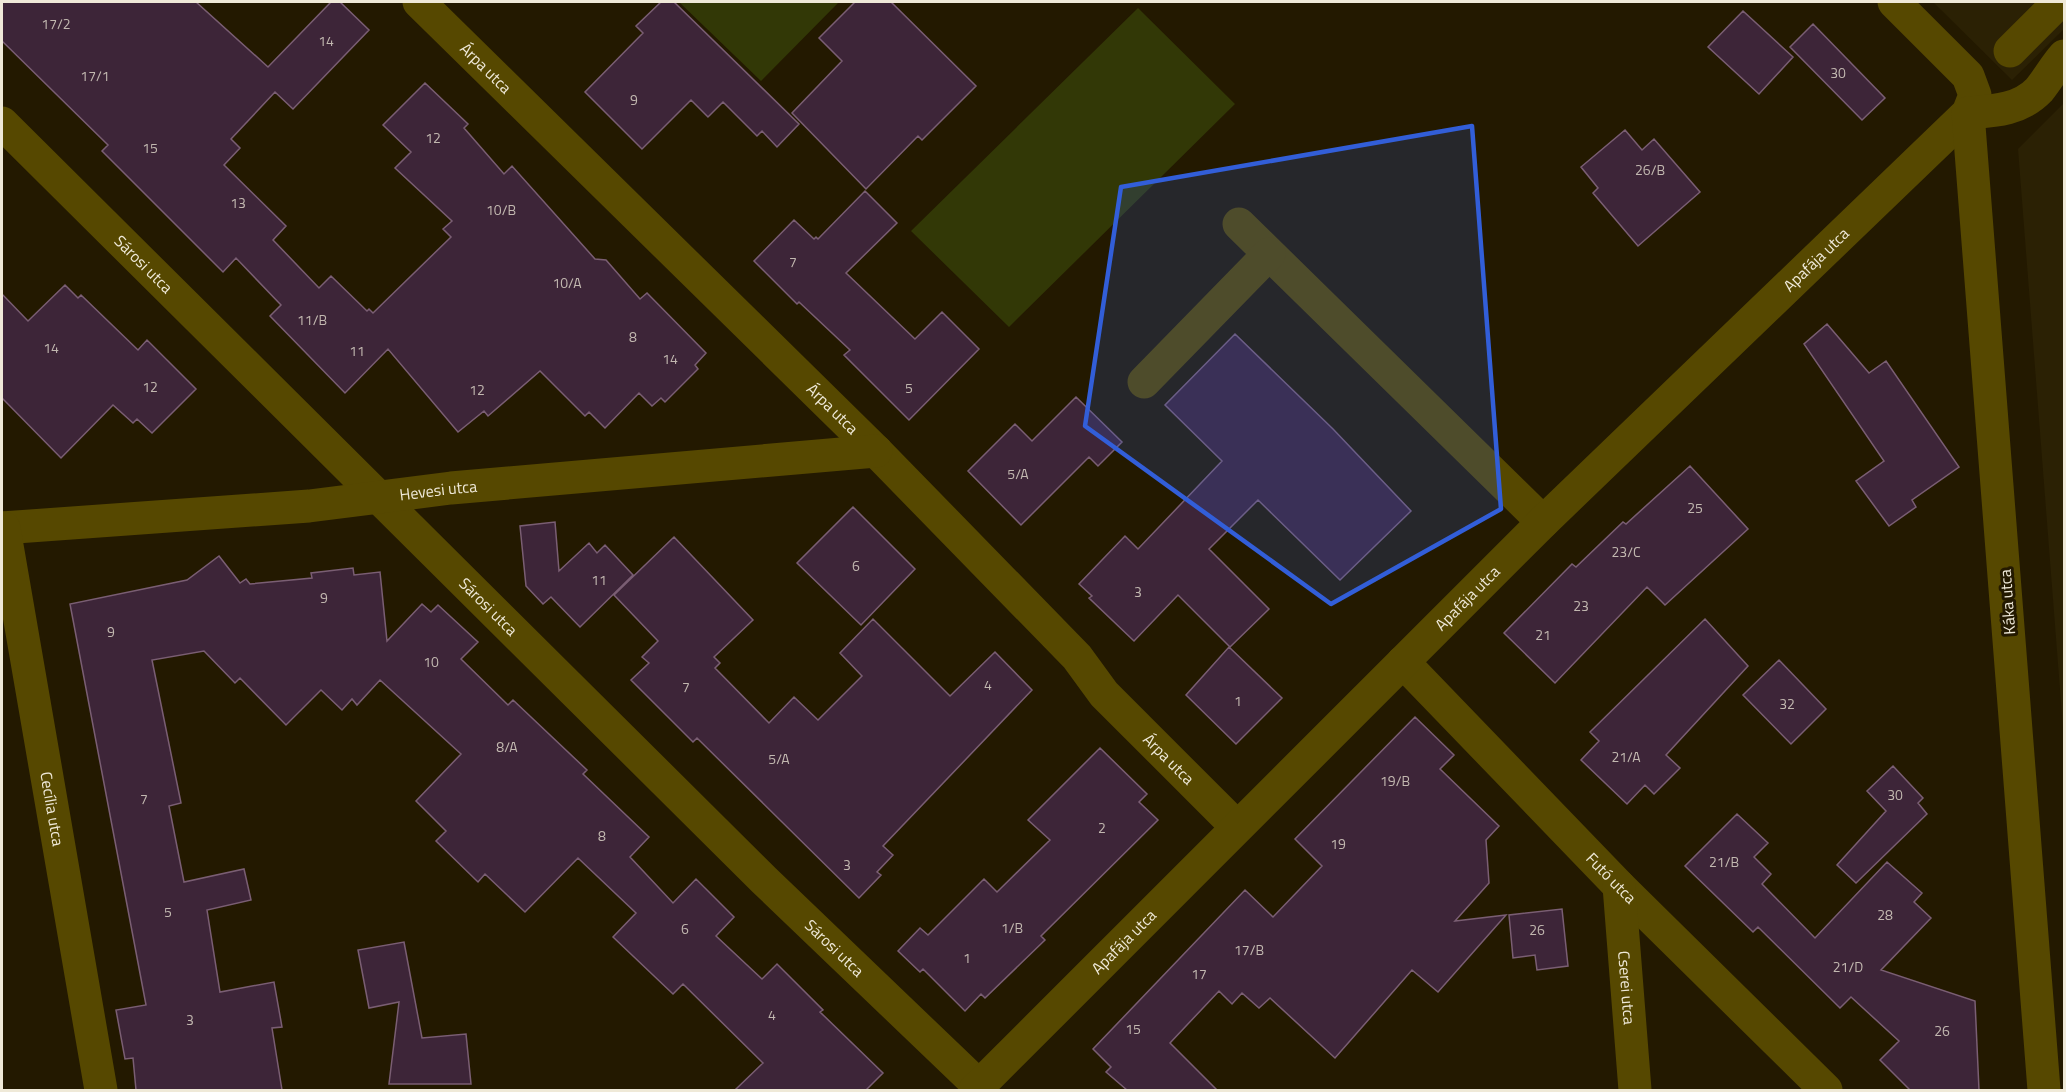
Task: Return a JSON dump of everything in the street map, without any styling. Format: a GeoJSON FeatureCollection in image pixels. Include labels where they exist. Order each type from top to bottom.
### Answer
{"type":"FeatureCollection","features":[{"type":"Feature","properties":{"kind":"street","name":"Árpa utca"},"geometry":{"type":"LineString","coordinates":[[419,2],[876,451],[1077,657],[1104,694],[1237,827]]}},
{"type":"Feature","properties":{"kind":"street"},"geometry":{"type":"LineString","coordinates":[[1894,2],[1960,67],[1974,86],[1975,95],[1968,113],[2004,109],[2027,99],[2038,90],[2064,56]]}},
{"type":"Feature","properties":{"kind":"street"},"geometry":{"type":"LineString","coordinates":[[2010,51],[2059,2]]}},
{"type":"Feature","properties":{"kind":"street","name":"Apafája utca"},"geometry":{"type":"LineString","coordinates":[[977,1088],[1544,522],[1968,113]]}},
{"type":"Feature","properties":{"kind":"street","name":"Káka utca"},"geometry":{"type":"LineString","coordinates":[[1968,113],[2044,1090]]}},
{"type":"Feature","properties":{"kind":"street","name":"Sárosi utca"},"geometry":{"type":"LineString","coordinates":[[2,123],[764,880],[977,1088]]}},
{"type":"Feature","properties":{"kind":"street"},"geometry":{"type":"LineString","coordinates":[[1239,224],[1544,522]]}},
{"type":"Feature","properties":{"kind":"street"},"geometry":{"type":"LineString","coordinates":[[1144,382],[1269,254]]}},
{"type":"Feature","properties":{"kind":"street","name":"Hevesi utca"},"geometry":{"type":"LineString","coordinates":[[3,528],[309,506],[378,496],[876,451]]}},
{"type":"Feature","properties":{"kind":"street","name":"Cecília utca"},"geometry":{"type":"LineString","coordinates":[[3,528],[101,1090]]}},
{"type":"Feature","properties":{"kind":"street","name":"Futó utca"},"geometry":{"type":"LineString","coordinates":[[1402,662],[1619,886],[1826,1090]]}},
{"type":"Feature","properties":{"kind":"street","name":"Cserei utca"},"geometry":{"type":"LineString","coordinates":[[1619,886],[1635,1090]]}},
{"type":"Feature","properties":{"kind":"highlighted area"},"geometry":{"type":"Polygon","coordinates":[[[1472,126],[1501,509],[1331,604],[1085,426],[1121,187],[1472,126]]]}},
{"type":"Feature","properties":{"kind":"shaded area"},"geometry":{"type":"Polygon","coordinates":[[[1933,2],[2064,2],[2064,29],[2012,80],[1933,2]]]}},
{"type":"Feature","properties":{"kind":"shaded area"},"geometry":{"type":"Polygon","coordinates":[[[2064,103],[2064,741],[2018,149],[2064,103]]]}},
{"type":"Feature","properties":{"kind":"green space"},"geometry":{"type":"Polygon","coordinates":[[[679,2],[839,2],[761,81],[679,2]]]}},
{"type":"Feature","properties":{"kind":"green space"},"geometry":{"type":"Polygon","coordinates":[[[1138,8],[1235,104],[1009,327],[911,231],[1138,8]]]}},
{"type":"Feature","properties":{"kind":"building"},"geometry":{"type":"Polygon","coordinates":[[[2,2],[196,2],[268,67],[331,2],[340,2],[369,30],[293,109],[275,92],[231,139],[240,148],[224,165],[286,226],[273,240],[319,288],[331,276],[367,311],[369,309],[373,313],[451,237],[443,229],[452,221],[395,168],[411,152],[383,125],[425,83],[468,124],[464,128],[504,174],[512,166],[595,259],[606,260],[640,299],[647,293],[706,353],[695,365],[698,369],[665,402],[661,398],[652,406],[639,393],[605,428],[589,412],[585,416],[540,371],[488,416],[484,411],[458,432],[388,349],[345,393],[270,316],[281,305],[236,258],[223,272],[102,151],[108,145],[2,41],[2,2]]]}},
{"type":"Feature","properties":{"kind":"building"},"geometry":{"type":"Polygon","coordinates":[[[661,2],[674,2],[799,124],[777,147],[762,131],[757,136],[723,102],[708,117],[691,100],[642,149],[585,92],[643,33],[636,26],[661,2]]]}},
{"type":"Feature","properties":{"kind":"building"},"geometry":{"type":"Polygon","coordinates":[[[855,2],[891,2],[976,86],[922,140],[918,136],[866,189],[792,113],[842,61],[819,38],[855,2]]]}},
{"type":"Feature","properties":{"kind":"building"},"geometry":{"type":"Polygon","coordinates":[[[1743,11],[1793,57],[1759,94],[1708,47],[1743,11]]]}},
{"type":"Feature","properties":{"kind":"building"},"geometry":{"type":"Polygon","coordinates":[[[1813,24],[1885,98],[1862,120],[1790,47],[1813,24]]]}},
{"type":"Feature","properties":{"kind":"building"},"geometry":{"type":"Polygon","coordinates":[[[1625,130],[1642,150],[1654,139],[1700,192],[1638,246],[1593,193],[1598,188],[1581,167],[1625,130]]]}},
{"type":"Feature","properties":{"kind":"building"},"geometry":{"type":"Polygon","coordinates":[[[865,191],[897,223],[846,273],[915,339],[942,312],[979,349],[909,420],[844,355],[850,350],[799,302],[797,304],[754,261],[794,220],[814,239],[816,237],[818,239],[865,191]]]}},
{"type":"Feature","properties":{"kind":"building"},"geometry":{"type":"Polygon","coordinates":[[[65,285],[78,298],[81,295],[138,350],[147,340],[196,389],[152,433],[137,419],[133,423],[113,405],[61,458],[2,398],[2,294],[28,321],[65,285]]]}},
{"type":"Feature","properties":{"kind":"building"},"geometry":{"type":"Polygon","coordinates":[[[1827,324],[1869,373],[1886,361],[1959,467],[1912,500],[1916,507],[1889,526],[1856,481],[1884,461],[1804,344],[1827,324]]]}},
{"type":"Feature","properties":{"kind":"building"},"geometry":{"type":"Polygon","coordinates":[[[1235,334],[1333,429],[1411,511],[1340,580],[1258,500],[1209,549],[1269,609],[1230,647],[1178,595],[1134,641],[1089,598],[1092,596],[1079,584],[1125,536],[1138,549],[1222,461],[1165,405],[1235,334]]]}},
{"type":"Feature","properties":{"kind":"building"},"geometry":{"type":"Polygon","coordinates":[[[1076,397],[1122,442],[1098,466],[1089,457],[1021,525],[968,471],[1015,424],[1032,441],[1076,397]]]}},
{"type":"Feature","properties":{"kind":"building"},"geometry":{"type":"Polygon","coordinates":[[[1690,466],[1748,529],[1665,605],[1647,587],[1555,683],[1504,633],[1572,564],[1576,567],[1623,522],[1626,524],[1690,466]]]}},
{"type":"Feature","properties":{"kind":"building"},"geometry":{"type":"Polygon","coordinates":[[[853,507],[915,569],[861,625],[797,563],[853,507]]]}},
{"type":"Feature","properties":{"kind":"building"},"geometry":{"type":"Polygon","coordinates":[[[555,522],[559,571],[589,543],[597,553],[605,545],[633,575],[580,627],[551,597],[543,604],[526,586],[520,526],[555,522]]]}},
{"type":"Feature","properties":{"kind":"building"},"geometry":{"type":"Polygon","coordinates":[[[674,537],[753,620],[714,657],[720,663],[715,668],[769,723],[794,697],[818,720],[862,676],[840,653],[873,619],[950,696],[995,652],[1032,690],[883,846],[893,855],[877,872],[881,875],[859,898],[697,738],[693,742],[631,680],[649,663],[642,657],[658,641],[614,595],[674,537]]]}},
{"type":"Feature","properties":{"kind":"building"},"geometry":{"type":"Polygon","coordinates":[[[219,556],[240,583],[246,579],[250,584],[312,578],[311,573],[353,568],[354,575],[380,572],[387,641],[422,604],[431,612],[438,605],[478,642],[461,659],[508,705],[513,700],[587,770],[583,774],[649,837],[630,857],[673,903],[696,879],[734,917],[716,936],[762,979],[777,964],[823,1010],[820,1012],[883,1073],[866,1090],[735,1090],[763,1063],[683,984],[673,994],[613,937],[636,913],[578,858],[525,912],[485,874],[478,882],[436,841],[446,831],[416,801],[461,754],[380,680],[357,705],[352,699],[342,710],[321,690],[286,725],[240,678],[235,683],[204,651],[152,660],[181,803],[169,806],[184,882],[244,869],[251,900],[207,910],[220,992],[274,982],[282,1027],[272,1028],[282,1090],[136,1090],[133,1058],[125,1059],[116,1010],[146,1005],[70,604],[187,580],[219,556]]]}},
{"type":"Feature","properties":{"kind":"building"},"geometry":{"type":"Polygon","coordinates":[[[1705,619],[1748,666],[1666,755],[1680,768],[1654,794],[1645,785],[1627,804],[1581,760],[1599,741],[1590,732],[1705,619]]]}},
{"type":"Feature","properties":{"kind":"building"},"geometry":{"type":"Polygon","coordinates":[[[1229,647],[1282,698],[1236,744],[1186,695],[1229,647]]]}},
{"type":"Feature","properties":{"kind":"building"},"geometry":{"type":"Polygon","coordinates":[[[1779,660],[1826,709],[1791,744],[1743,695],[1779,660]]]}},
{"type":"Feature","properties":{"kind":"building"},"geometry":{"type":"Polygon","coordinates":[[[1415,717],[1454,755],[1440,769],[1499,826],[1486,840],[1489,883],[1455,921],[1506,915],[1438,992],[1412,970],[1335,1058],[1270,998],[1259,1008],[1242,993],[1232,1004],[1219,991],[1170,1043],[1217,1090],[1127,1090],[1106,1072],[1111,1067],[1093,1049],[1245,890],[1273,917],[1322,866],[1295,839],[1415,717]]]}},
{"type":"Feature","properties":{"kind":"building"},"geometry":{"type":"Polygon","coordinates":[[[1100,748],[1147,794],[1139,802],[1158,820],[1041,936],[1045,940],[985,998],[981,994],[965,1011],[923,969],[920,972],[898,951],[920,928],[928,935],[984,879],[997,892],[1050,840],[1028,820],[1100,748]]]}},
{"type":"Feature","properties":{"kind":"building"},"geometry":{"type":"Polygon","coordinates":[[[1893,766],[1923,798],[1918,803],[1927,814],[1856,883],[1837,865],[1886,811],[1867,791],[1893,766]]]}},
{"type":"Feature","properties":{"kind":"building"},"geometry":{"type":"Polygon","coordinates":[[[1737,814],[1768,843],[1754,857],[1771,874],[1762,884],[1815,938],[1887,862],[1922,893],[1914,902],[1931,918],[1881,970],[1975,1001],[1979,1090],[1910,1090],[1880,1060],[1899,1041],[1851,997],[1840,1008],[1758,927],[1753,932],[1685,866],[1737,814]]]}},
{"type":"Feature","properties":{"kind":"building"},"geometry":{"type":"Polygon","coordinates":[[[1562,909],[1568,966],[1537,970],[1535,955],[1513,958],[1509,915],[1562,909]]]}},
{"type":"Feature","properties":{"kind":"building"},"geometry":{"type":"Polygon","coordinates":[[[404,942],[422,1038],[466,1034],[471,1084],[389,1084],[399,1002],[369,1008],[358,950],[404,942]]]}}]}
